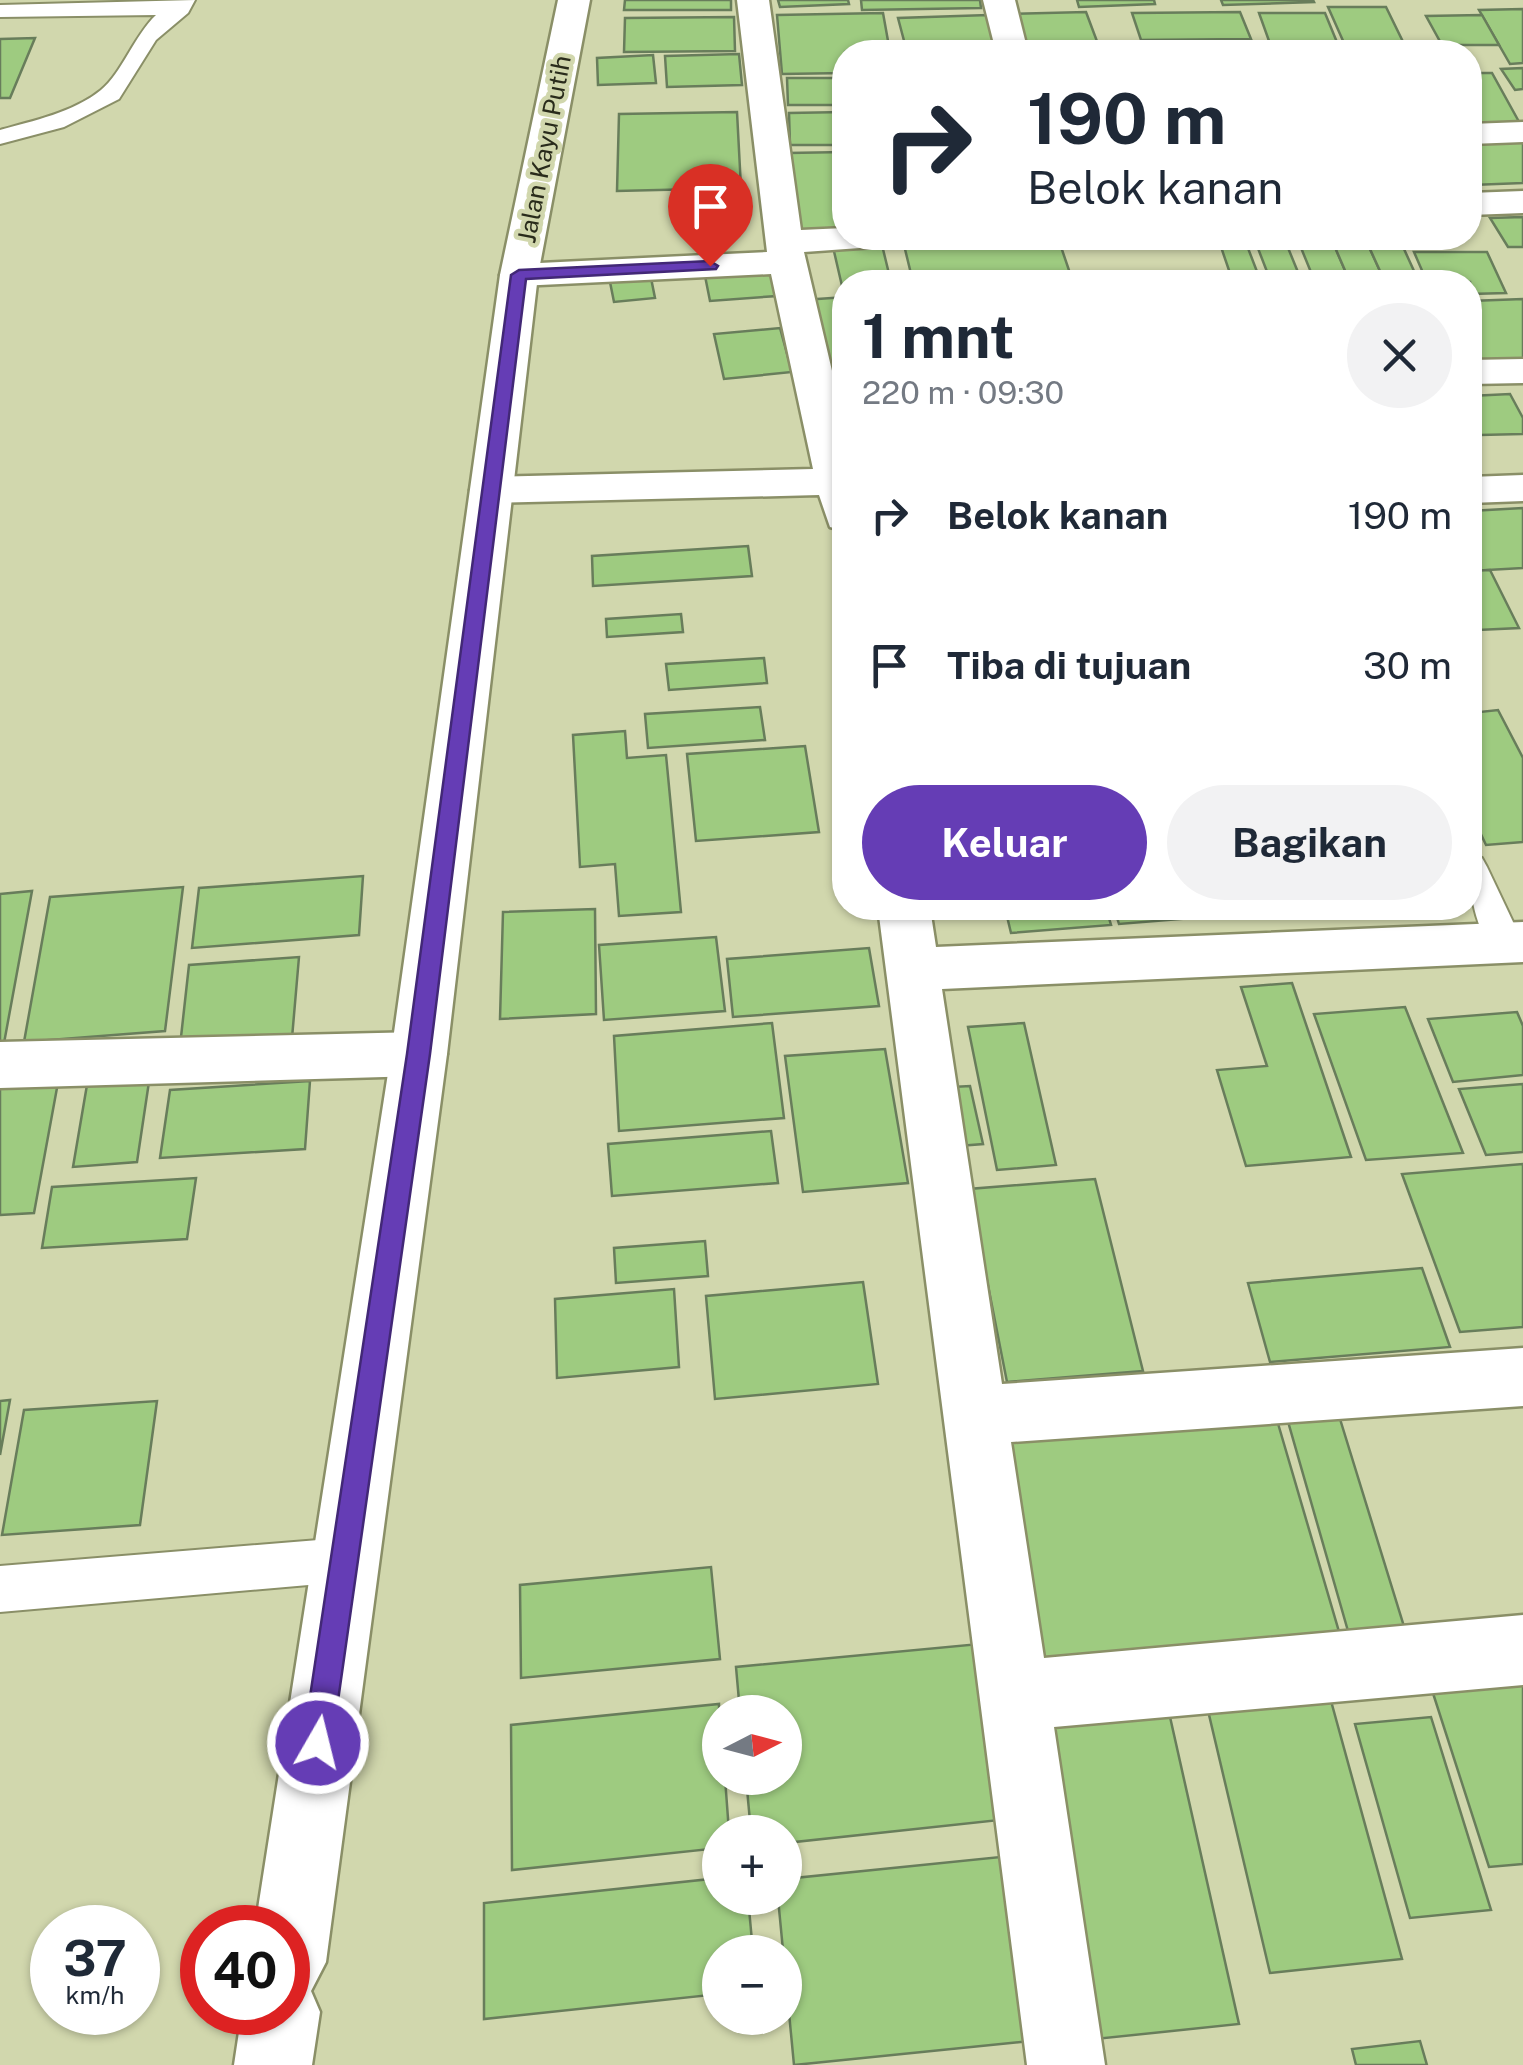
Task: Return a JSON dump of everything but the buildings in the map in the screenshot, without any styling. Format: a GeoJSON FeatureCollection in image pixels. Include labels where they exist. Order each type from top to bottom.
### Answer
{"type":"FeatureCollection","features":[{"type":"Feature","properties":{"kind":"street","name":"Jalan Kayu Putih"},"geometry":{"type":"LineString","coordinates":[[296,1905],[342,1560],[419,1054],[519,275],[574,0]]}},
{"type":"Feature","properties":{"kind":"street"},"geometry":{"type":"LineString","coordinates":[[753,0],[786,252],[832,459]]}},
{"type":"Feature","properties":{"kind":"street"},"geometry":{"type":"LineString","coordinates":[[998,0],[1009,40]]}},
{"type":"Feature","properties":{"kind":"street"},"geometry":{"type":"LineString","coordinates":[[1482,134],[1523,132]]}},
{"type":"Feature","properties":{"kind":"street"},"geometry":{"type":"LineString","coordinates":[[1482,204],[1523,202]]}},
{"type":"Feature","properties":{"kind":"street"},"geometry":{"type":"LineString","coordinates":[[519,275],[832,245]]}},
{"type":"Feature","properties":{"kind":"street"},"geometry":{"type":"LineString","coordinates":[[1482,372],[1523,371]]}},
{"type":"Feature","properties":{"kind":"street"},"geometry":{"type":"LineString","coordinates":[[1482,490],[1523,488]]}},
{"type":"Feature","properties":{"kind":"street"},"geometry":{"type":"LineString","coordinates":[[491,490],[832,499]]}},
{"type":"Feature","properties":{"kind":"street"},"geometry":{"type":"LineString","coordinates":[[1066,2065],[908,938],[1514,943]]}},
{"type":"Feature","properties":{"kind":"street"},"geometry":{"type":"LineString","coordinates":[[0,1065],[419,1054]]}},
{"type":"Feature","properties":{"kind":"street"},"geometry":{"type":"LineString","coordinates":[[973,1415],[1523,1377]]}},
{"type":"Feature","properties":{"kind":"street"},"geometry":{"type":"LineString","coordinates":[[1017,1694],[1523,1650]]}},
{"type":"Feature","properties":{"kind":"street"},"geometry":{"type":"LineString","coordinates":[[273,2065],[277,2035]]}},
{"type":"Feature","properties":{"kind":"lane"},"geometry":{"type":"LineString","coordinates":[[0,11],[182,4]]}},
{"type":"Feature","properties":{"kind":"lane"},"geometry":{"type":"LineString","coordinates":[[0,136],[56,122],[111,94],[147,36],[182,4]]}},
{"type":"Feature","properties":{"kind":"lane"},"geometry":{"type":"LineString","coordinates":[[1482,888],[1514,943]]}},
{"type":"Feature","properties":{"kind":"lane"},"geometry":{"type":"LineString","coordinates":[[0,1589],[342,1560]]}},
{"type":"Feature","properties":{"kind":"route"},"geometry":{"type":"LineString","coordinates":[[318,1743],[419,1054],[519,275],[710,266]]}}]}
